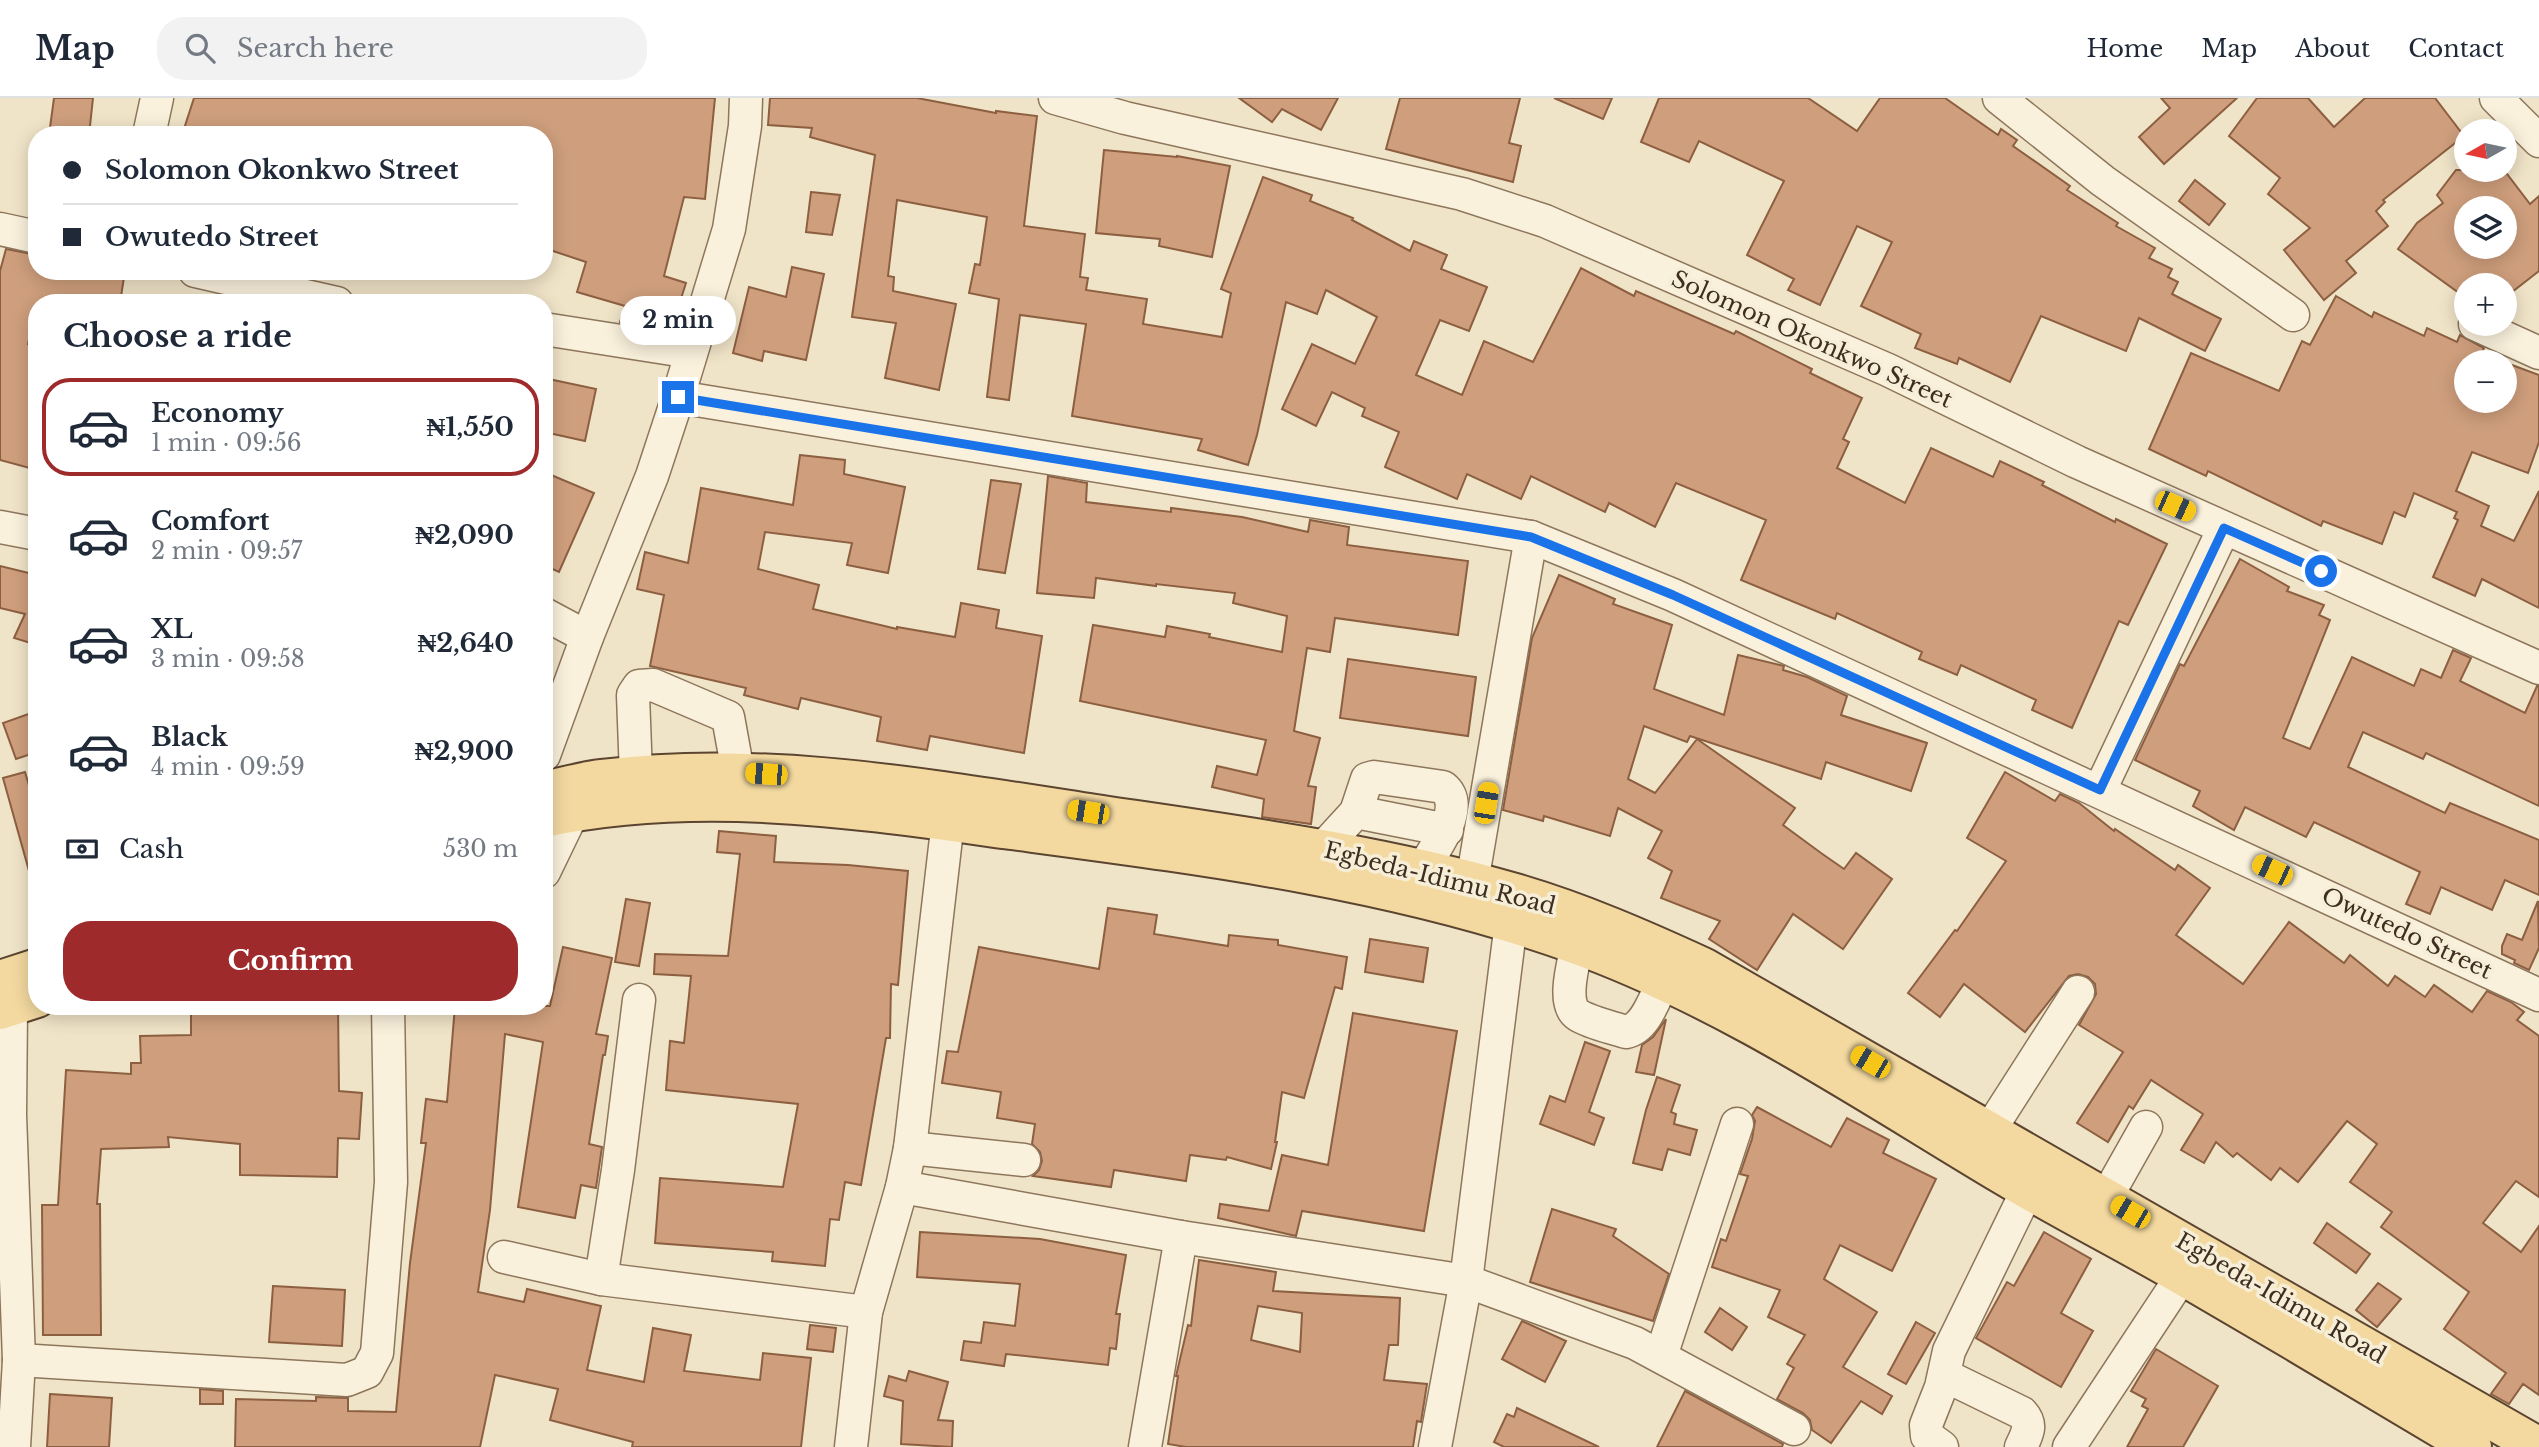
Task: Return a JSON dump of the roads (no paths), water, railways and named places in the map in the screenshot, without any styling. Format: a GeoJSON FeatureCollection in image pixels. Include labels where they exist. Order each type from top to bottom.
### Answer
{"type":"FeatureCollection","features":[{"type":"Feature","properties":{"kind":"main road","name":"Egbeda-Idimu Road"},"geometry":{"type":"LineString","coordinates":[[554,807],[599,779],[636,775],[738,772],[904,785],[1323,848],[1516,893],[1623,930],[1703,967],[2539,1447]]}},
{"type":"Feature","properties":{"kind":"main road","name":"Egbeda-Idimu Road"},"geometry":{"type":"LineString","coordinates":[[554,807],[700,800],[801,803],[948,821],[1146,848],[1348,882],[1511,923],[1577,945],[1663,982],[1771,1037],[2473,1447]]}},
{"type":"Feature","properties":{"kind":"main road"},"geometry":{"type":"LineString","coordinates":[[12,999],[28,979]]}},
{"type":"Feature","properties":{"kind":"street"},"geometry":{"type":"LineString","coordinates":[[151,126],[157,98]]}},
{"type":"Feature","properties":{"kind":"street"},"geometry":{"type":"LineString","coordinates":[[553,730],[586,637],[652,476],[678,397],[729,229],[745,126],[746,98]]}},
{"type":"Feature","properties":{"kind":"street","name":"Solomon Okonkwo Street"},"geometry":{"type":"LineString","coordinates":[[1055,98],[1125,118],[1462,194],[1545,221],[1888,370],[2077,461],[2539,668]]}},
{"type":"Feature","properties":{"kind":"street"},"geometry":{"type":"LineString","coordinates":[[1999,98],[2103,181],[2293,315]]}},
{"type":"Feature","properties":{"kind":"street"},"geometry":{"type":"LineString","coordinates":[[2496,98],[2539,141]]}},
{"type":"Feature","properties":{"kind":"street"},"geometry":{"type":"LineString","coordinates":[[0,229],[28,235]]}},
{"type":"Feature","properties":{"kind":"street"},"geometry":{"type":"LineString","coordinates":[[235,280],[297,294]]}},
{"type":"Feature","properties":{"kind":"street"},"geometry":{"type":"LineString","coordinates":[[553,330],[691,352]]}},
{"type":"Feature","properties":{"kind":"street"},"geometry":{"type":"LineString","coordinates":[[2501,336],[2539,354]]}},
{"type":"Feature","properties":{"kind":"street","name":"Owutedo Street"},"geometry":{"type":"LineString","coordinates":[[678,397],[1531,537],[1673,595],[2539,995]]}},
{"type":"Feature","properties":{"kind":"street"},"geometry":{"type":"LineString","coordinates":[[0,527],[28,532]]}},
{"type":"Feature","properties":{"kind":"street"},"geometry":{"type":"LineString","coordinates":[[2100,790],[2224,528]]}},
{"type":"Feature","properties":{"kind":"street"},"geometry":{"type":"LineString","coordinates":[[1472,882],[1531,537]]}},
{"type":"Feature","properties":{"kind":"street"},"geometry":{"type":"LineString","coordinates":[[553,619],[586,637]]}},
{"type":"Feature","properties":{"kind":"street"},"geometry":{"type":"LineString","coordinates":[[636,775],[633,695],[639,686],[653,685],[728,717],[738,772]]}},
{"type":"Feature","properties":{"kind":"street"},"geometry":{"type":"LineString","coordinates":[[1323,848],[1356,812],[1367,779],[1374,777],[1443,787],[1452,800],[1447,830],[1422,869]]}},
{"type":"Feature","properties":{"kind":"street"},"geometry":{"type":"LineString","coordinates":[[851,1447],[866,1312],[902,1187],[910,1148],[948,821]]}},
{"type":"Feature","properties":{"kind":"street"},"geometry":{"type":"LineString","coordinates":[[1435,1447],[1466,1281],[1511,923]]}},
{"type":"Feature","properties":{"kind":"street"},"geometry":{"type":"LineString","coordinates":[[1577,945],[1569,998],[1578,1015],[1626,1032],[1633,1031],[1640,1025],[1663,982]]}},
{"type":"Feature","properties":{"kind":"street"},"geometry":{"type":"LineString","coordinates":[[1989,1131],[2078,992]]}},
{"type":"Feature","properties":{"kind":"street"},"geometry":{"type":"LineString","coordinates":[[10,1439],[19,1360],[10,1115],[12,999]]}},
{"type":"Feature","properties":{"kind":"street"},"geometry":{"type":"LineString","coordinates":[[601,1279],[618,1170],[639,1000]]}},
{"type":"Feature","properties":{"kind":"street"},"geometry":{"type":"LineString","coordinates":[[19,1360],[347,1380],[367,1372],[377,1353],[391,1182],[388,1015]]}},
{"type":"Feature","properties":{"kind":"street"},"geometry":{"type":"LineString","coordinates":[[1661,1356],[1737,1124]]}},
{"type":"Feature","properties":{"kind":"street"},"geometry":{"type":"LineString","coordinates":[[2106,1198],[2146,1126]]}},
{"type":"Feature","properties":{"kind":"street"},"geometry":{"type":"LineString","coordinates":[[910,1148],[1024,1160]]}},
{"type":"Feature","properties":{"kind":"street"},"geometry":{"type":"LineString","coordinates":[[902,1187],[1181,1237],[1466,1281],[1635,1343],[1794,1429]]}},
{"type":"Feature","properties":{"kind":"street"},"geometry":{"type":"LineString","coordinates":[[1942,1447],[1927,1436],[1926,1425],[1944,1375],[1949,1351],[2028,1189]]}},
{"type":"Feature","properties":{"kind":"street"},"geometry":{"type":"LineString","coordinates":[[1145,1447],[1181,1237]]}},
{"type":"Feature","properties":{"kind":"street"},"geometry":{"type":"LineString","coordinates":[[504,1257],[601,1279],[866,1312]]}},
{"type":"Feature","properties":{"kind":"street"},"geometry":{"type":"LineString","coordinates":[[2069,1447],[2182,1276]]}},
{"type":"Feature","properties":{"kind":"street"},"geometry":{"type":"LineString","coordinates":[[1944,1375],[2022,1413],[2028,1419],[2029,1428],[2021,1447]]}}]}
